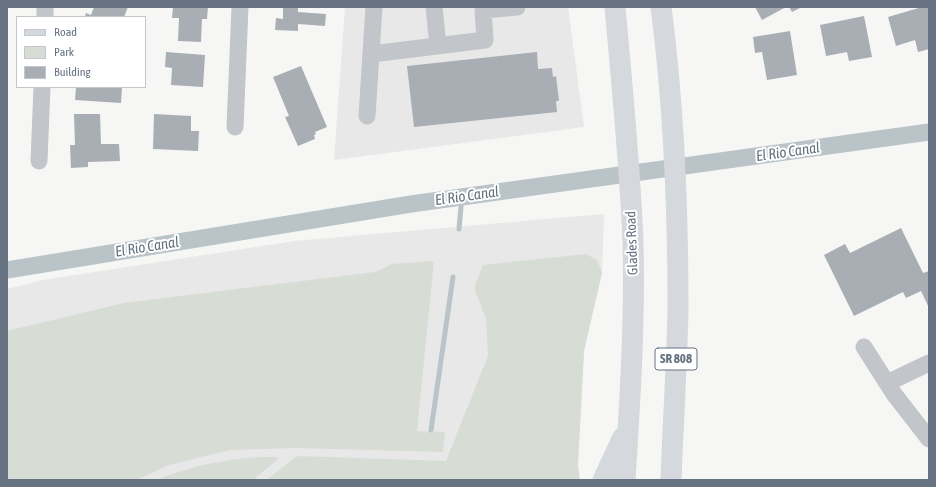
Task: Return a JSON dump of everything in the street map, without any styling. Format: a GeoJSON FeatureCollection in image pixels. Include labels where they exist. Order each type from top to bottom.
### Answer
{"type":"FeatureCollection","features":[{"type":"Feature","properties":{"kind":"main road","name":"Glades Road"},"geometry":{"type":"LineString","coordinates":[[615,7],[625,118],[633,244],[629,423],[625,480]]}},
{"type":"Feature","properties":{"kind":"main road","name":"SR 808"},"geometry":{"type":"LineString","coordinates":[[661,7],[671,110],[677,239],[678,308],[670,480]]}},
{"type":"Feature","properties":{"kind":"main road"},"geometry":{"type":"LineString","coordinates":[[603,480],[629,423]]}},
{"type":"Feature","properties":{"kind":"street"},"geometry":{"type":"LineString","coordinates":[[235,128],[240,7]]}},
{"type":"Feature","properties":{"kind":"street"},"geometry":{"type":"LineString","coordinates":[[367,116],[374,7]]}},
{"type":"Feature","properties":{"kind":"street"},"geometry":{"type":"LineString","coordinates":[[434,7],[438,46]]}},
{"type":"Feature","properties":{"kind":"street"},"geometry":{"type":"LineString","coordinates":[[372,54],[485,40],[482,8],[517,7]]}},
{"type":"Feature","properties":{"kind":"street"},"geometry":{"type":"LineString","coordinates":[[39,161],[42,88]]}},
{"type":"Feature","properties":{"kind":"street"},"geometry":{"type":"LineString","coordinates":[[864,347],[887,383],[928,438]]}},
{"type":"Feature","properties":{"kind":"street"},"geometry":{"type":"LineString","coordinates":[[887,383],[929,363]]}},
{"type":"Feature","properties":{"kind":"shaded area"},"geometry":{"type":"Polygon","coordinates":[[[345,7],[568,7],[584,127],[334,160],[345,7]]]}},
{"type":"Feature","properties":{"kind":"shaded area"},"geometry":{"type":"Polygon","coordinates":[[[604,214],[602,273],[584,351],[578,464],[575,480],[7,480],[7,289],[43,280],[294,241],[604,214]]]}},
{"type":"Feature","properties":{"kind":"green space"},"geometry":{"type":"Polygon","coordinates":[[[586,254],[597,260],[602,273],[584,351],[578,464],[580,480],[267,480],[294,458],[299,456],[446,461],[488,356],[486,319],[474,288],[483,265],[586,254]]]}},
{"type":"Feature","properties":{"kind":"green space"},"geometry":{"type":"Polygon","coordinates":[[[434,261],[417,431],[445,432],[443,452],[297,448],[230,450],[169,465],[136,480],[7,480],[7,331],[124,303],[375,272],[392,264],[434,261]]]}},
{"type":"Feature","properties":{"kind":"green space"},"geometry":{"type":"Polygon","coordinates":[[[277,457],[278,459],[253,480],[157,480],[208,464],[234,459],[277,457]]]}},
{"type":"Feature","properties":{"kind":"building"},"geometry":{"type":"Polygon","coordinates":[[[94,7],[128,7],[124,16],[85,16],[86,13],[91,15],[94,7]]]}},
{"type":"Feature","properties":{"kind":"building"},"geometry":{"type":"Polygon","coordinates":[[[173,7],[208,7],[207,19],[202,19],[201,42],[178,41],[179,18],[172,18],[173,7]]]}},
{"type":"Feature","properties":{"kind":"building"},"geometry":{"type":"Polygon","coordinates":[[[298,7],[298,12],[326,14],[325,26],[298,24],[298,31],[275,30],[276,18],[283,19],[283,8],[298,7]]]}},
{"type":"Feature","properties":{"kind":"building"},"geometry":{"type":"Polygon","coordinates":[[[755,7],[786,7],[762,20],[755,7]]]}},
{"type":"Feature","properties":{"kind":"building"},"geometry":{"type":"Polygon","coordinates":[[[789,7],[802,7],[792,12],[789,7]]]}},
{"type":"Feature","properties":{"kind":"building"},"geometry":{"type":"Polygon","coordinates":[[[922,7],[929,7],[929,49],[918,52],[915,40],[896,46],[888,17],[922,7]]]}},
{"type":"Feature","properties":{"kind":"building"},"geometry":{"type":"Polygon","coordinates":[[[864,16],[872,57],[849,61],[847,52],[826,56],[820,25],[864,16]]]}},
{"type":"Feature","properties":{"kind":"building"},"geometry":{"type":"Polygon","coordinates":[[[790,31],[797,75],[767,80],[762,52],[755,53],[753,37],[790,31]]]}},
{"type":"Feature","properties":{"kind":"building"},"geometry":{"type":"Polygon","coordinates":[[[166,52],[205,55],[203,87],[171,85],[172,68],[165,67],[166,52]]]}},
{"type":"Feature","properties":{"kind":"building"},"geometry":{"type":"Polygon","coordinates":[[[537,52],[538,69],[552,68],[553,77],[556,76],[559,101],[556,101],[557,112],[414,127],[407,66],[537,52]]]}},
{"type":"Feature","properties":{"kind":"building"},"geometry":{"type":"Polygon","coordinates":[[[301,66],[327,127],[315,132],[315,139],[298,146],[285,117],[289,116],[273,77],[301,66]]]}},
{"type":"Feature","properties":{"kind":"building"},"geometry":{"type":"Polygon","coordinates":[[[76,88],[122,88],[121,103],[75,100],[76,88]]]}},
{"type":"Feature","properties":{"kind":"building"},"geometry":{"type":"Polygon","coordinates":[[[74,114],[100,114],[101,144],[119,144],[120,161],[88,162],[88,167],[71,168],[70,145],[75,145],[74,114]]]}},
{"type":"Feature","properties":{"kind":"building"},"geometry":{"type":"Polygon","coordinates":[[[154,114],[191,116],[191,131],[199,131],[198,151],[153,149],[154,114]]]}},
{"type":"Feature","properties":{"kind":"building"},"geometry":{"type":"Polygon","coordinates":[[[901,228],[923,273],[929,271],[929,308],[921,291],[906,298],[903,292],[854,316],[824,255],[845,244],[850,253],[901,228]]]}},
{"type":"Feature","properties":{"kind":"waterway","name":"El Rio Canal"},"geometry":{"type":"LineString","coordinates":[[7,270],[411,204],[929,132]]}},
{"type":"Feature","properties":{"kind":"waterway"},"geometry":{"type":"LineString","coordinates":[[459,229],[462,196]]}},
{"type":"Feature","properties":{"kind":"waterway"},"geometry":{"type":"LineString","coordinates":[[431,430],[453,277]]}}]}
